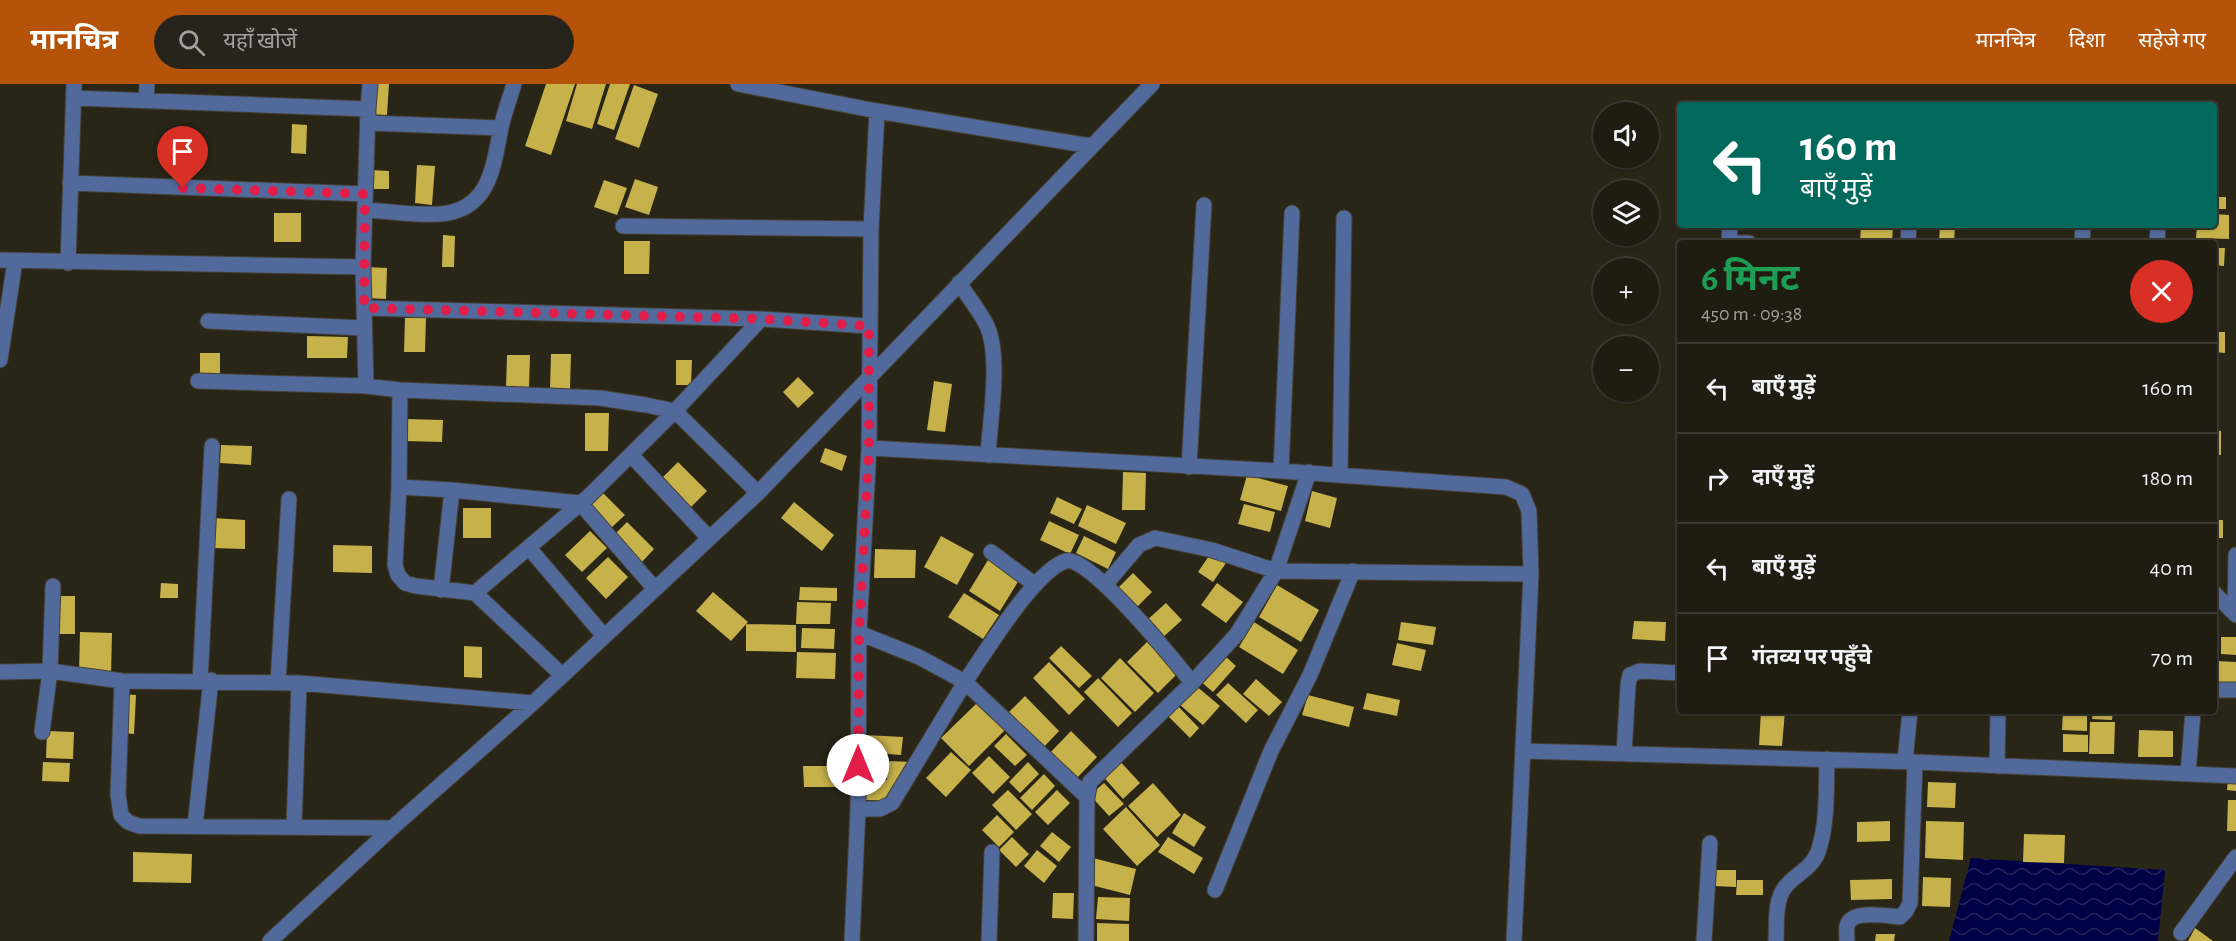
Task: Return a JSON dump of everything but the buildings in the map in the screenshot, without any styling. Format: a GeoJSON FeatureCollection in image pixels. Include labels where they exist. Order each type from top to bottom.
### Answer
{"type":"FeatureCollection","features":[{"type":"Feature","properties":{"kind":"street"},"geometry":{"type":"LineString","coordinates":[[146,101],[147,84]]}},
{"type":"Feature","properties":{"kind":"street"},"geometry":{"type":"LineString","coordinates":[[366,386],[363,267],[370,84]]}},
{"type":"Feature","properties":{"kind":"street"},"geometry":{"type":"LineString","coordinates":[[70,183],[365,202],[439,214],[457,211],[482,194],[488,182],[495,164],[501,128],[514,84]]}},
{"type":"Feature","properties":{"kind":"street"},"geometry":{"type":"LineString","coordinates":[[738,84],[876,111],[1091,146]]}},
{"type":"Feature","properties":{"kind":"street"},"geometry":{"type":"LineString","coordinates":[[270,941],[392,828],[533,703],[758,493],[1152,84]]}},
{"type":"Feature","properties":{"kind":"street"},"geometry":{"type":"LineString","coordinates":[[68,263],[74,91],[146,101],[368,116],[501,128]]}},
{"type":"Feature","properties":{"kind":"street"},"geometry":{"type":"LineString","coordinates":[[852,941],[858,809],[859,633],[869,448],[871,229],[876,111]]}},
{"type":"Feature","properties":{"kind":"street"},"geometry":{"type":"LineString","coordinates":[[1189,467],[1204,205]]}},
{"type":"Feature","properties":{"kind":"street"},"geometry":{"type":"LineString","coordinates":[[1281,471],[1292,213]]}},
{"type":"Feature","properties":{"kind":"street"},"geometry":{"type":"LineString","coordinates":[[1340,475],[1344,218]]}},
{"type":"Feature","properties":{"kind":"street"},"geometry":{"type":"LineString","coordinates":[[623,226],[871,229]]}},
{"type":"Feature","properties":{"kind":"street"},"geometry":{"type":"LineString","coordinates":[[0,360],[7,261],[363,267]]}},
{"type":"Feature","properties":{"kind":"street"},"geometry":{"type":"LineString","coordinates":[[959,283],[986,324],[992,339],[994,360],[988,455]]}},
{"type":"Feature","properties":{"kind":"street"},"geometry":{"type":"LineString","coordinates":[[364,308],[761,319],[869,326]]}},
{"type":"Feature","properties":{"kind":"street"},"geometry":{"type":"LineString","coordinates":[[475,594],[580,503],[631,455],[761,319]]}},
{"type":"Feature","properties":{"kind":"street"},"geometry":{"type":"LineString","coordinates":[[208,321],[364,328]]}},
{"type":"Feature","properties":{"kind":"street"},"geometry":{"type":"LineString","coordinates":[[198,381],[366,386],[400,390],[600,398],[675,411],[758,493]]}},
{"type":"Feature","properties":{"kind":"street"},"geometry":{"type":"LineString","coordinates":[[400,390],[395,565],[398,575],[405,583],[475,594],[562,675]]}},
{"type":"Feature","properties":{"kind":"street"},"geometry":{"type":"LineString","coordinates":[[195,826],[205,681],[212,446]]}},
{"type":"Feature","properties":{"kind":"street"},"geometry":{"type":"LineString","coordinates":[[869,448],[1309,472],[1506,487],[1522,494],[1529,511],[1531,574],[1514,941]]}},
{"type":"Feature","properties":{"kind":"street"},"geometry":{"type":"LineString","coordinates":[[631,455],[709,538]]}},
{"type":"Feature","properties":{"kind":"street"},"geometry":{"type":"LineString","coordinates":[[1086,941],[1088,789],[1095,776],[1192,682],[1237,634],[1276,571],[1309,472]]}},
{"type":"Feature","properties":{"kind":"street"},"geometry":{"type":"LineString","coordinates":[[399,487],[580,503],[655,589]]}},
{"type":"Feature","properties":{"kind":"street"},"geometry":{"type":"LineString","coordinates":[[441,590],[452,490]]}},
{"type":"Feature","properties":{"kind":"street"},"geometry":{"type":"LineString","coordinates":[[278,682],[289,499]]}},
{"type":"Feature","properties":{"kind":"street"},"geometry":{"type":"LineString","coordinates":[[1106,584],[1138,545],[1155,538],[1212,550],[1276,571],[1531,574]]}},
{"type":"Feature","properties":{"kind":"street"},"geometry":{"type":"LineString","coordinates":[[529,548],[604,636]]}},
{"type":"Feature","properties":{"kind":"street"},"geometry":{"type":"LineString","coordinates":[[991,552],[1034,584]]}},
{"type":"Feature","properties":{"kind":"street"},"geometry":{"type":"LineString","coordinates":[[2235,615],[2236,555]]}},
{"type":"Feature","properties":{"kind":"street"},"geometry":{"type":"LineString","coordinates":[[858,809],[880,809],[891,803],[964,682],[1034,584],[1067,560],[1082,565],[1106,584],[1192,682]]}},
{"type":"Feature","properties":{"kind":"street"},"geometry":{"type":"LineString","coordinates":[[1215,890],[1271,752],[1310,675],[1353,571]]}},
{"type":"Feature","properties":{"kind":"street"},"geometry":{"type":"LineString","coordinates":[[42,732],[50,671],[53,586]]}},
{"type":"Feature","properties":{"kind":"street"},"geometry":{"type":"LineString","coordinates":[[2217,596],[2235,615]]}},
{"type":"Feature","properties":{"kind":"street"},"geometry":{"type":"LineString","coordinates":[[859,633],[919,657],[964,682],[1087,797]]}},
{"type":"Feature","properties":{"kind":"street"},"geometry":{"type":"LineString","coordinates":[[0,672],[50,671],[122,681],[299,683],[533,703]]}},
{"type":"Feature","properties":{"kind":"street"},"geometry":{"type":"LineString","coordinates":[[1624,753],[1630,675],[1640,671],[1677,674]]}},
{"type":"Feature","properties":{"kind":"street"},"geometry":{"type":"LineString","coordinates":[[122,681],[118,795],[121,815],[128,822],[139,826],[392,828]]}},
{"type":"Feature","properties":{"kind":"street"},"geometry":{"type":"LineString","coordinates":[[294,827],[299,683]]}},
{"type":"Feature","properties":{"kind":"street"},"geometry":{"type":"LineString","coordinates":[[2217,690],[2236,690]]}},
{"type":"Feature","properties":{"kind":"street"},"geometry":{"type":"LineString","coordinates":[[1847,941],[1847,925],[1852,918],[1865,915],[1900,917],[1906,912],[1910,903],[1910,714]]}},
{"type":"Feature","properties":{"kind":"street"},"geometry":{"type":"LineString","coordinates":[[1997,766],[1998,714]]}},
{"type":"Feature","properties":{"kind":"street"},"geometry":{"type":"LineString","coordinates":[[2188,774],[2193,714]]}},
{"type":"Feature","properties":{"kind":"street"},"geometry":{"type":"LineString","coordinates":[[1523,752],[1910,761],[2236,776]]}},
{"type":"Feature","properties":{"kind":"street"},"geometry":{"type":"LineString","coordinates":[[1776,941],[1777,909],[1785,887],[1806,869],[1817,855],[1824,830],[1827,759]]}},
{"type":"Feature","properties":{"kind":"street"},"geometry":{"type":"LineString","coordinates":[[1704,941],[1710,843]]}},
{"type":"Feature","properties":{"kind":"street"},"geometry":{"type":"LineString","coordinates":[[989,941],[992,852]]}},
{"type":"Feature","properties":{"kind":"street"},"geometry":{"type":"LineString","coordinates":[[2181,933],[2236,857]]}},
{"type":"Feature","properties":{"kind":"water"},"geometry":{"type":"Polygon","coordinates":[[[1971,858],[2165,870],[2158,941],[1949,941],[1971,858]]]}},
{"type":"Feature","properties":{"kind":"route"},"geometry":{"type":"LineString","coordinates":[[183,188],[365,194],[364,308],[761,319],[869,326],[871,375],[859,633],[858,765]]}}]}
